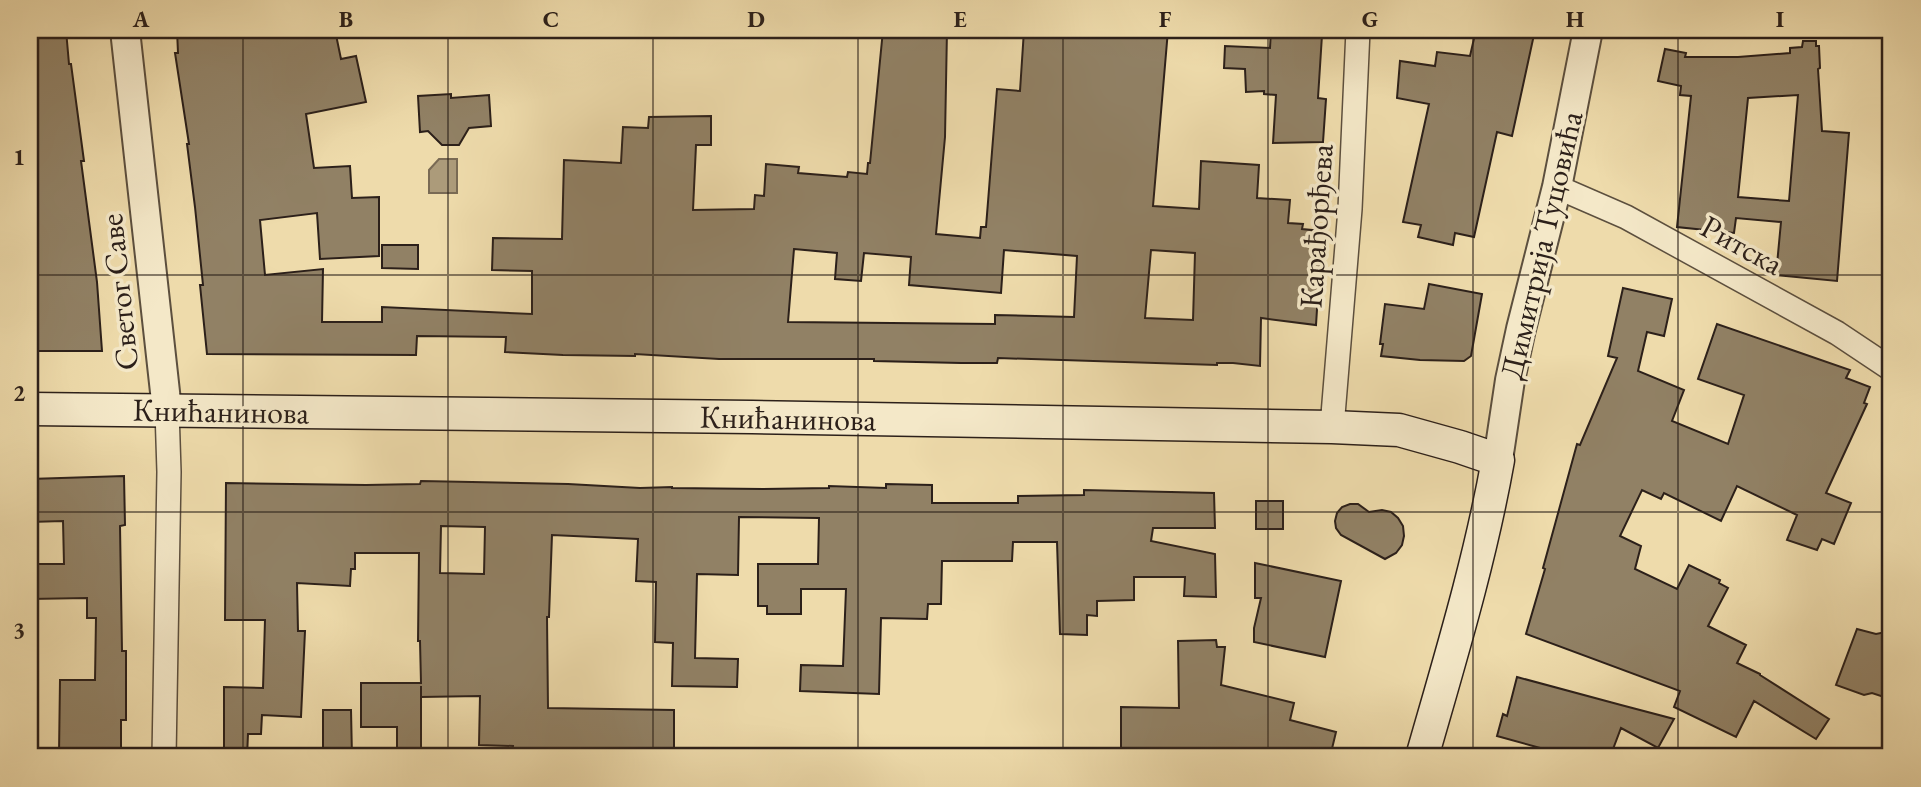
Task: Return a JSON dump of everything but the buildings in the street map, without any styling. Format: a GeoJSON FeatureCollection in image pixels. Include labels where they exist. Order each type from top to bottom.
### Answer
{"type":"FeatureCollection","features":[{"type":"Feature","properties":{"kind":"main road","name":"Книћанинова"},"geometry":{"type":"LineString","coordinates":[[30,409],[1332,427],[1399,430],[1498,460]]}},
{"type":"Feature","properties":{"kind":"main road"},"geometry":{"type":"LineString","coordinates":[[1422,757],[1472,579],[1498,460]]}},
{"type":"Feature","properties":{"kind":"street","name":"Светог Саве"},"geometry":{"type":"LineString","coordinates":[[125,30],[167,411],[169,472],[164,757]]}},
{"type":"Feature","properties":{"kind":"street","name":"Карађорђева"},"geometry":{"type":"LineString","coordinates":[[1332,427],[1350,209],[1359,30]]}},
{"type":"Feature","properties":{"kind":"street","name":"Димитрија Туцовића"},"geometry":{"type":"LineString","coordinates":[[1498,460],[1510,380],[1557,187],[1588,30]]}},
{"type":"Feature","properties":{"kind":"street","name":"Ритска"},"geometry":{"type":"LineString","coordinates":[[1557,187],[1626,217],[1837,333],[1891,369]]}},
{"type":"Feature","properties":{"kind":"shaded area"},"geometry":{"type":"Polygon","coordinates":[[[439,159],[457,159],[457,193],[429,193],[429,170],[439,159]]]}}]}
